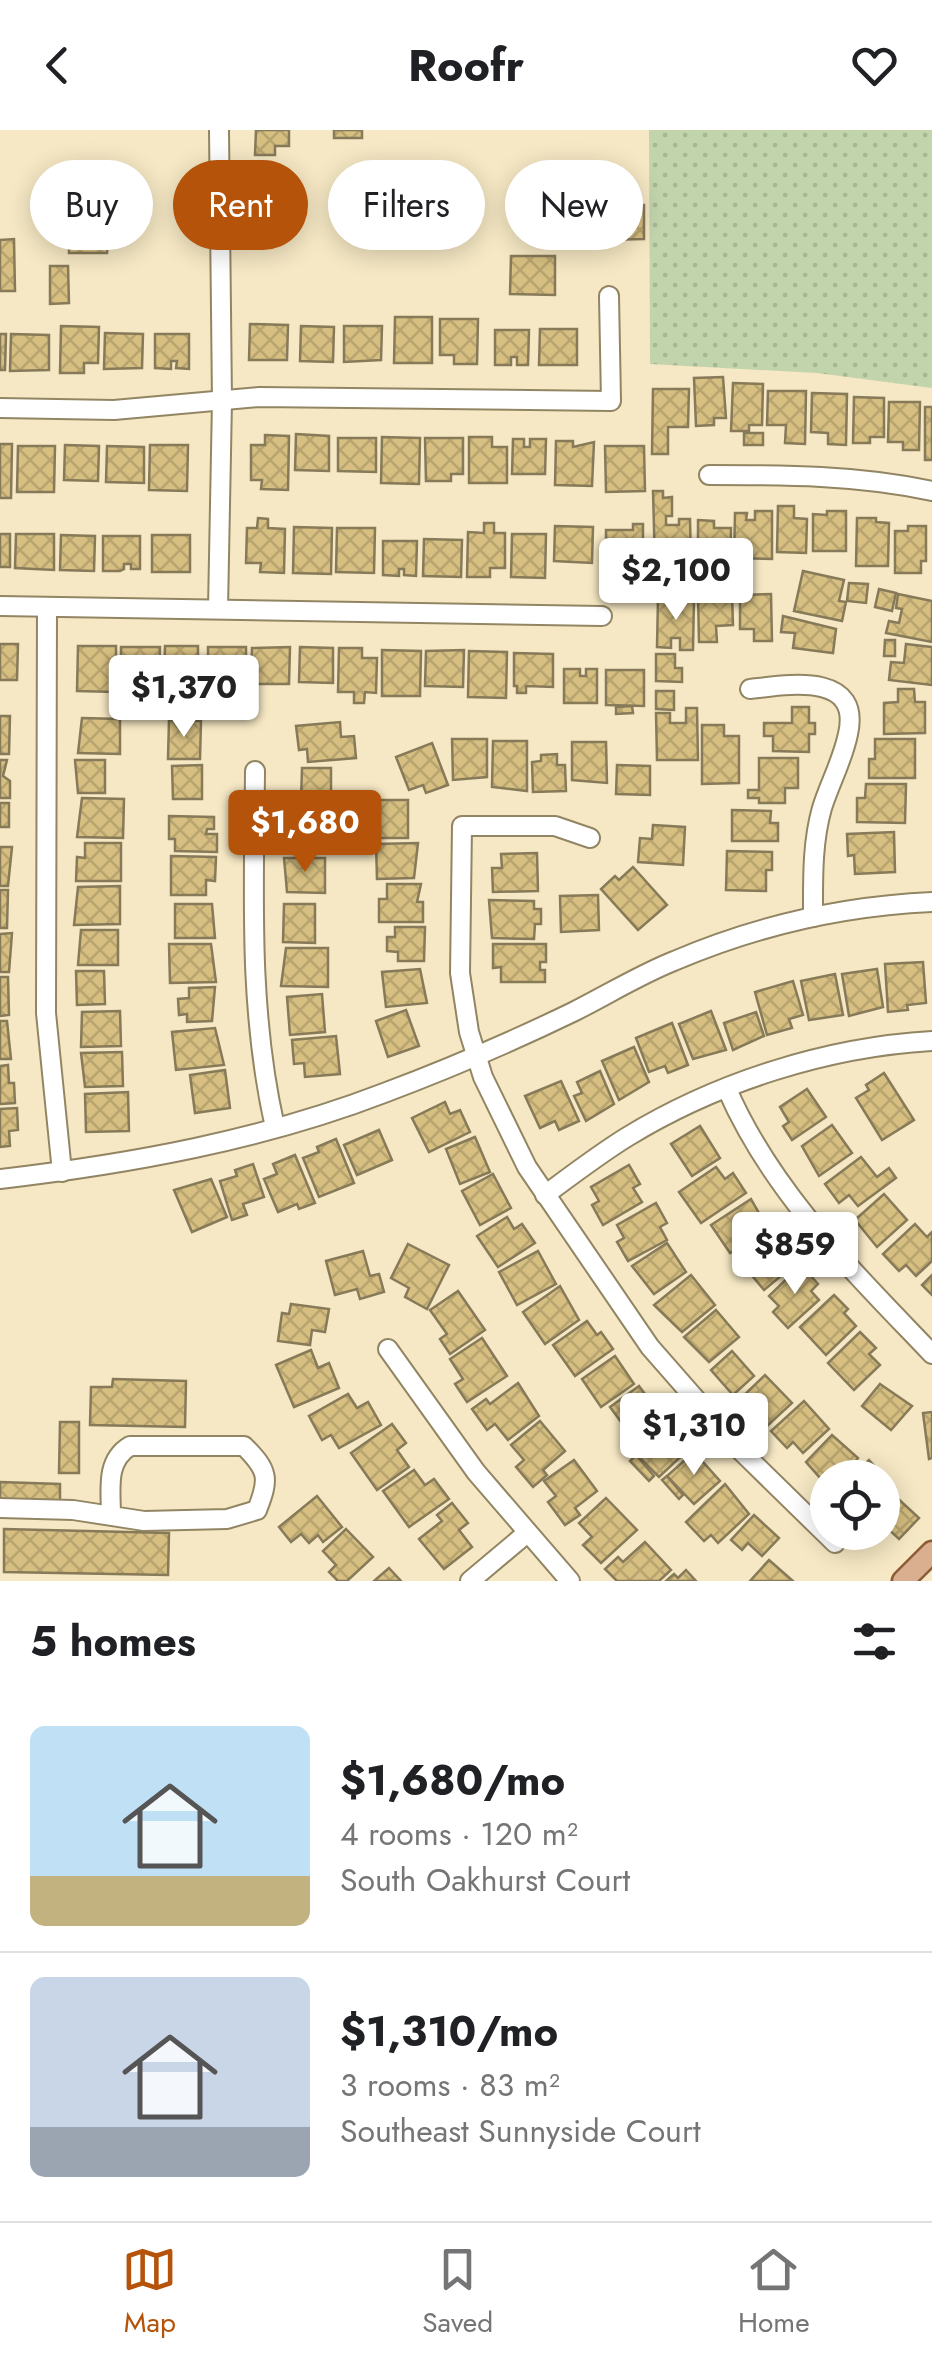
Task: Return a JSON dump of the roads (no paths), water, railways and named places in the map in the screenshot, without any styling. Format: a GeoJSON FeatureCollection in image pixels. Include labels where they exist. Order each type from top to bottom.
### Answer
{"type":"FeatureCollection","features":[{"type":"Feature","properties":{"kind":"main road"},"geometry":{"type":"LineString","coordinates":[[903,1581],[932,1552]]}},
{"type":"Feature","properties":{"kind":"street"},"geometry":{"type":"LineString","coordinates":[[218,609],[222,400],[219,130]]}},
{"type":"Feature","properties":{"kind":"street"},"geometry":{"type":"LineString","coordinates":[[0,408],[114,410],[259,397],[610,400],[609,296]]}},
{"type":"Feature","properties":{"kind":"street"},"geometry":{"type":"LineString","coordinates":[[709,474],[812,475],[890,482],[932,491]]}},
{"type":"Feature","properties":{"kind":"street"},"geometry":{"type":"LineString","coordinates":[[0,606],[602,616]]}},
{"type":"Feature","properties":{"kind":"street"},"geometry":{"type":"LineString","coordinates":[[47,607],[46,1014],[62,1172]]}},
{"type":"Feature","properties":{"kind":"street"},"geometry":{"type":"LineString","coordinates":[[750,688],[808,683],[838,694],[848,711],[849,731],[822,810],[814,856],[812,917]]}},
{"type":"Feature","properties":{"kind":"street"},"geometry":{"type":"LineString","coordinates":[[255,771],[253,984],[275,1127]]}},
{"type":"Feature","properties":{"kind":"street"},"geometry":{"type":"LineString","coordinates":[[590,838],[555,826],[462,826],[460,973],[476,1056],[505,1123],[545,1195],[614,1299],[689,1394],[810,1519]]}},
{"type":"Feature","properties":{"kind":"street"},"geometry":{"type":"LineString","coordinates":[[0,1179],[189,1150],[275,1127],[381,1094],[476,1056],[671,962],[751,933],[850,909],[932,902]]}},
{"type":"Feature","properties":{"kind":"street"},"geometry":{"type":"LineString","coordinates":[[545,1195],[625,1138],[727,1089],[831,1055],[932,1041]]}},
{"type":"Feature","properties":{"kind":"street"},"geometry":{"type":"LineString","coordinates":[[727,1089],[755,1146],[807,1218],[932,1354]]}},
{"type":"Feature","properties":{"kind":"street"},"geometry":{"type":"LineString","coordinates":[[388,1349],[476,1472],[570,1581]]}},
{"type":"Feature","properties":{"kind":"street"},"geometry":{"type":"LineString","coordinates":[[0,1508],[73,1510],[144,1521],[227,1519],[257,1510],[266,1474],[244,1446],[130,1446],[120,1452],[114,1463],[112,1516]]}},
{"type":"Feature","properties":{"kind":"street"},"geometry":{"type":"LineString","coordinates":[[470,1581],[527,1532]]}}]}
